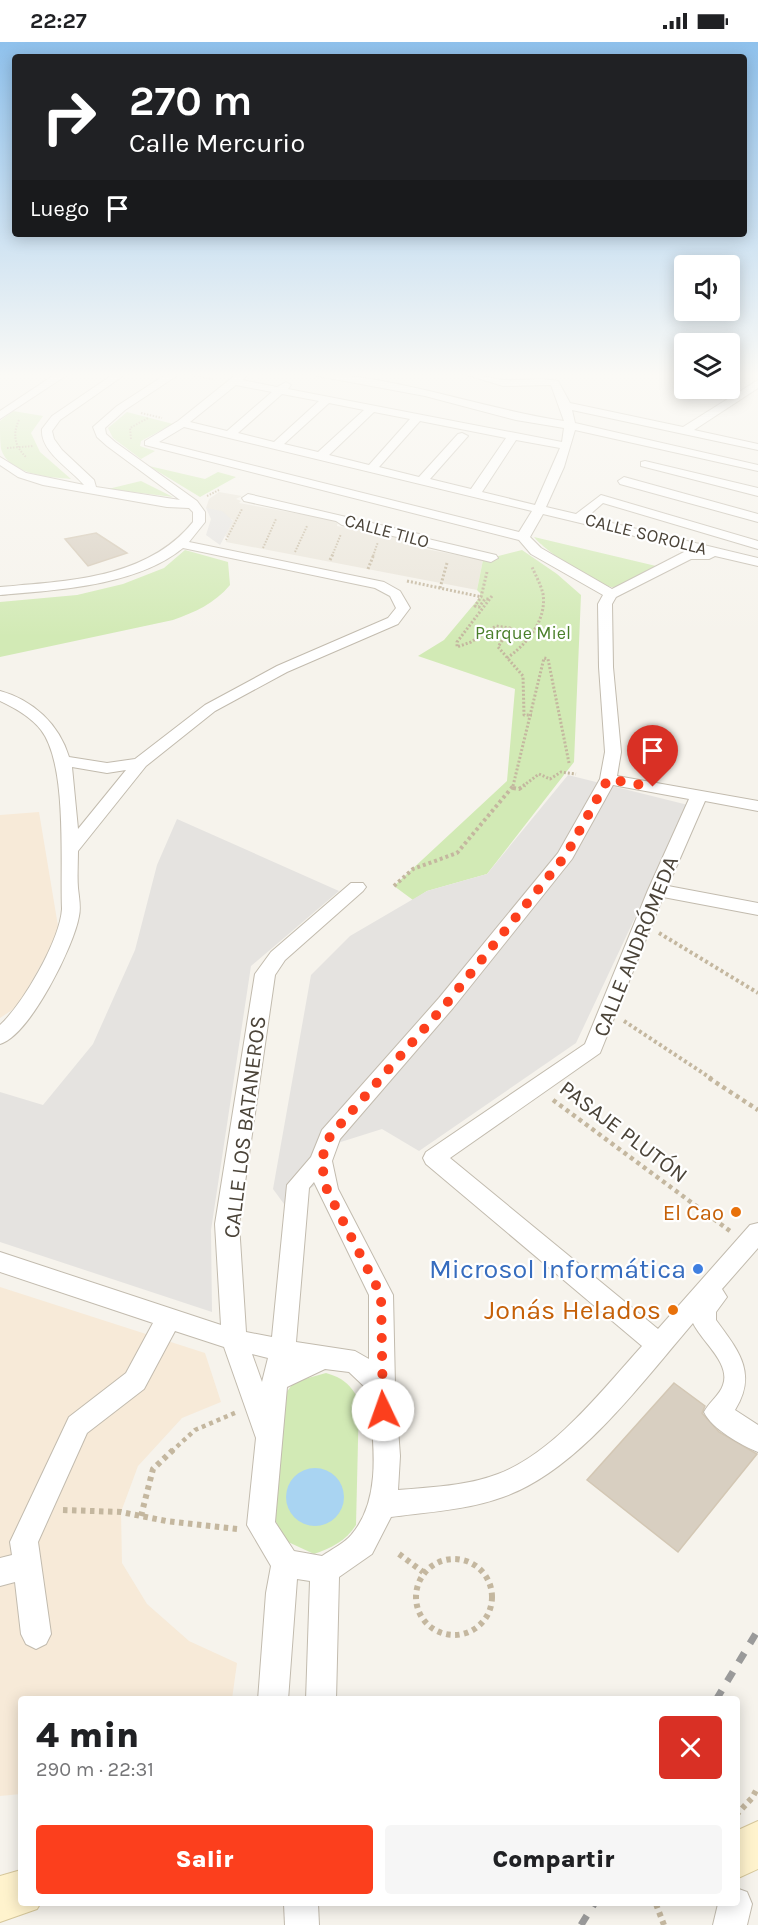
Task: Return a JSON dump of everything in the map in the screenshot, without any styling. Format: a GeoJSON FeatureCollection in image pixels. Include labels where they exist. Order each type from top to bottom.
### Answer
{"type":"FeatureCollection","features":[{"type":"Feature","properties":{"kind":"main road"},"geometry":{"type":"LineString","coordinates":[[0,1899],[18,1894]]}},
{"type":"Feature","properties":{"kind":"street"},"geometry":{"type":"LineString","coordinates":[[1,461],[22,475],[167,503],[193,504]]}},
{"type":"Feature","properties":{"kind":"street"},"geometry":{"type":"LineString","coordinates":[[68,461],[90,483],[90,488]]}},
{"type":"Feature","properties":{"kind":"street"},"geometry":{"type":"LineString","coordinates":[[0,591],[65,584],[124,572],[160,558],[181,544],[199,522],[199,512],[193,504],[134,461]]}},
{"type":"Feature","properties":{"kind":"street"},"geometry":{"type":"LineString","coordinates":[[220,461],[523,537],[536,551],[611,594]]}},
{"type":"Feature","properties":{"kind":"street","name":"CALLE SOROLLA"},"geometry":{"type":"LineString","coordinates":[[342,461],[728,554],[742,560],[758,562]]}},
{"type":"Feature","properties":{"kind":"street"},"geometry":{"type":"LineString","coordinates":[[372,468],[378,461]]}},
{"type":"Feature","properties":{"kind":"street"},"geometry":{"type":"LineString","coordinates":[[422,481],[440,461]]}},
{"type":"Feature","properties":{"kind":"street"},"geometry":{"type":"LineString","coordinates":[[474,494],[496,461]]}},
{"type":"Feature","properties":{"kind":"street"},"geometry":{"type":"LineString","coordinates":[[523,537],[540,510],[559,461]]}},
{"type":"Feature","properties":{"kind":"street"},"geometry":{"type":"LineString","coordinates":[[649,461],[624,481],[758,518]]}},
{"type":"Feature","properties":{"kind":"street"},"geometry":{"type":"LineString","coordinates":[[728,461],[758,468]]}},
{"type":"Feature","properties":{"kind":"street"},"geometry":{"type":"LineString","coordinates":[[645,464],[758,492]]}},
{"type":"Feature","properties":{"kind":"street","name":"CALLE TILO"},"geometry":{"type":"LineString","coordinates":[[248,498],[340,518],[346,522],[415,537],[424,542],[490,558]]}},
{"type":"Feature","properties":{"kind":"street"},"geometry":{"type":"LineString","coordinates":[[579,518],[602,499],[758,545]]}},
{"type":"Feature","properties":{"kind":"street"},"geometry":{"type":"LineString","coordinates":[[69,850],[140,763],[210,708],[282,669],[393,621],[403,608],[400,596],[380,585],[181,544]]}},
{"type":"Feature","properties":{"kind":"street"},"geometry":{"type":"LineString","coordinates":[[273,1696],[280,1593],[285,1564],[261,1525],[275,1381],[283,1350],[298,1185],[321,1161],[330,1136],[446,1004],[566,855],[608,779],[613,752],[606,667],[604,604],[611,594],[689,555],[698,553],[742,560]]}},
{"type":"Feature","properties":{"kind":"street"},"geometry":{"type":"LineString","coordinates":[[0,696],[29,711],[50,730],[57,745],[69,810],[70,916],[39,991],[19,1020],[0,1037]]}},
{"type":"Feature","properties":{"kind":"street"},"geometry":{"type":"LineString","coordinates":[[60,760],[107,768],[140,763]]}},
{"type":"Feature","properties":{"kind":"street"},"geometry":{"type":"LineString","coordinates":[[608,779],[758,806]]}},
{"type":"Feature","properties":{"kind":"street","name":"CALLE ANDRÓMEDA"},"geometry":{"type":"LineString","coordinates":[[658,1344],[434,1158],[593,1048],[657,890],[699,795]]}},
{"type":"Feature","properties":{"kind":"street","name":"CALLE LOS BATANEROS"},"geometry":{"type":"LineString","coordinates":[[269,1437],[234,1340],[227,1224],[265,974],[278,956],[357,887]]}},
{"type":"Feature","properties":{"kind":"street"},"geometry":{"type":"LineString","coordinates":[[657,890],[758,909]]}},
{"type":"Feature","properties":{"kind":"street"},"geometry":{"type":"LineString","coordinates":[[285,1564],[326,1570],[362,1544],[383,1505],[387,1456],[382,1386],[381,1295],[327,1190],[321,1161]]}},
{"type":"Feature","properties":{"kind":"street"},"geometry":{"type":"LineString","coordinates":[[383,1505],[481,1491],[518,1479],[575,1436],[755,1241]]}},
{"type":"Feature","properties":{"kind":"street"},"geometry":{"type":"LineString","coordinates":[[755,1241],[704,1310],[702,1319],[708,1330],[728,1350],[736,1370],[735,1389],[717,1412],[758,1440]]}},
{"type":"Feature","properties":{"kind":"street"},"geometry":{"type":"LineString","coordinates":[[0,1262],[234,1340],[355,1362],[382,1386]]}},
{"type":"Feature","properties":{"kind":"street"},"geometry":{"type":"LineString","coordinates":[[36,1634],[24,1542],[78,1425],[135,1381],[169,1318]]}},
{"type":"Feature","properties":{"kind":"street"},"geometry":{"type":"LineString","coordinates":[[275,1381],[323,1358]]}},
{"type":"Feature","properties":{"kind":"street"},"geometry":{"type":"LineString","coordinates":[[0,1572],[27,1565]]}},
{"type":"Feature","properties":{"kind":"street"},"geometry":{"type":"LineString","coordinates":[[321,1696],[323,1593],[326,1570]]}},
{"type":"Feature","properties":{"kind":"street"},"geometry":{"type":"LineString","coordinates":[[300,1906],[302,1925]]}},
{"type":"Feature","properties":{"kind":"street"},"geometry":{"type":"LineString","coordinates":[[730,1925],[735,1906]]}},
{"type":"Feature","properties":{"kind":"path"},"geometry":{"type":"LineString","coordinates":[[225,543],[248,498]]}},
{"type":"Feature","properties":{"kind":"path"},"geometry":{"type":"LineString","coordinates":[[259,560],[282,505]]}},
{"type":"Feature","properties":{"kind":"path"},"geometry":{"type":"LineString","coordinates":[[289,566],[313,512]]}},
{"type":"Feature","properties":{"kind":"path"},"geometry":{"type":"LineString","coordinates":[[323,573],[346,522]]}},
{"type":"Feature","properties":{"kind":"path"},"geometry":{"type":"LineString","coordinates":[[364,582],[382,530]]}},
{"type":"Feature","properties":{"kind":"path"},"geometry":{"type":"LineString","coordinates":[[440,588],[451,548]]}},
{"type":"Feature","properties":{"kind":"path"},"geometry":{"type":"LineString","coordinates":[[489,599],[485,599],[479,607],[476,606],[481,597],[490,558]]}},
{"type":"Feature","properties":{"kind":"path"},"geometry":{"type":"LineString","coordinates":[[507,658],[520,650],[535,628],[543,608],[543,593],[529,561]]}},
{"type":"Feature","properties":{"kind":"path"},"geometry":{"type":"LineString","coordinates":[[406,581],[481,597],[492,596],[457,642],[457,647],[465,647],[495,625],[503,624],[510,628],[498,647],[523,676],[524,715],[532,715]]}},
{"type":"Feature","properties":{"kind":"path"},"geometry":{"type":"LineString","coordinates":[[394,886],[413,869],[457,853],[513,788],[544,658],[548,659],[568,763]]}},
{"type":"Feature","properties":{"kind":"path"},"geometry":{"type":"LineString","coordinates":[[513,788],[519,789],[539,774],[550,779],[561,772],[576,774]]}},
{"type":"Feature","properties":{"kind":"path"},"geometry":{"type":"LineString","coordinates":[[644,924],[758,993]]}},
{"type":"Feature","properties":{"kind":"path"},"geometry":{"type":"LineString","coordinates":[[608,1011],[758,1110]]}},
{"type":"Feature","properties":{"kind":"path","name":"PASAJE PLUTÓN"},"geometry":{"type":"LineString","coordinates":[[537,1088],[755,1241]]}},
{"type":"Feature","properties":{"kind":"path"},"geometry":{"type":"LineString","coordinates":[[141,1516],[153,1469],[195,1430],[238,1412]]}},
{"type":"Feature","properties":{"kind":"path"},"geometry":{"type":"LineString","coordinates":[[39,1509],[121,1512],[240,1529]]}},
{"type":"Feature","properties":{"kind":"path"},"geometry":{"type":"LineString","coordinates":[[399,1554],[423,1572]]}},
{"type":"Feature","properties":{"kind":"path"},"geometry":{"type":"LineString","coordinates":[[451,1559],[470,1563],[480,1570],[492,1592],[492,1606],[488,1618],[480,1627],[456,1636],[431,1629],[416,1608],[417,1583],[423,1572],[433,1564],[451,1559]]}},
{"type":"Feature","properties":{"kind":"path"},"geometry":{"type":"LineString","coordinates":[[748,1843],[752,1798],[758,1787]]}},
{"type":"Feature","properties":{"kind":"path"},"geometry":{"type":"LineString","coordinates":[[657,1906],[664,1925]]}},
{"type":"Feature","properties":{"kind":"shaded area"},"geometry":{"type":"Polygon","coordinates":[[[219,492],[242,496],[236,499],[241,501],[239,503],[338,521],[337,526],[411,540],[410,546],[483,560],[477,590],[226,542],[229,537],[225,536],[233,520],[206,508],[209,499],[219,492]]]}},
{"type":"Feature","properties":{"kind":"shaded area"},"geometry":{"type":"Polygon","coordinates":[[[206,508],[222,511],[233,521],[220,545],[206,535],[211,519],[206,508]]]}},
{"type":"Feature","properties":{"kind":"shaded area"},"geometry":{"type":"Polygon","coordinates":[[[568,775],[688,805],[576,1043],[419,1151],[382,1129],[328,1146],[314,1186],[284,1204],[273,1189],[311,975],[350,936],[427,891],[487,874],[568,775]]]}},
{"type":"Feature","properties":{"kind":"shaded area"},"geometry":{"type":"Polygon","coordinates":[[[39,812],[59,932],[18,1006],[0,1018],[0,815],[39,812]]]}},
{"type":"Feature","properties":{"kind":"shaded area"},"geometry":{"type":"Polygon","coordinates":[[[177,819],[339,891],[251,966],[211,1230],[212,1312],[0,1242],[0,1092],[43,1105],[93,1044],[135,950],[157,865],[177,819]]]}},
{"type":"Feature","properties":{"kind":"shaded area"},"geometry":{"type":"Polygon","coordinates":[[[0,1287],[205,1353],[221,1402],[182,1418],[138,1466],[121,1512],[122,1563],[147,1604],[189,1641],[237,1663],[232,1696],[18,1696],[18,1794],[0,1796],[0,1287]]]}},
{"type":"Feature","properties":{"kind":"green space"},"geometry":{"type":"Polygon","coordinates":[[[8,461],[50,461],[71,479],[31,473],[8,461]]]}},
{"type":"Feature","properties":{"kind":"green space"},"geometry":{"type":"Polygon","coordinates":[[[149,466],[205,479],[218,472],[236,477],[200,497],[149,466]]]}},
{"type":"Feature","properties":{"kind":"green space"},"geometry":{"type":"Polygon","coordinates":[[[141,481],[173,497],[108,489],[141,481]]]}},
{"type":"Feature","properties":{"kind":"green space"},"geometry":{"type":"Polygon","coordinates":[[[534,537],[656,566],[624,585],[613,587],[595,581],[571,567],[534,537]]]}},
{"type":"Feature","properties":{"kind":"green space"},"geometry":{"type":"Polygon","coordinates":[[[185,550],[228,562],[230,585],[204,607],[173,620],[0,657],[0,602],[77,595],[123,584],[164,568],[185,550]]]}},
{"type":"Feature","properties":{"kind":"green space","name":"Parque Miel"},"geometry":{"type":"Polygon","coordinates":[[[522,550],[557,574],[581,595],[574,762],[487,874],[427,891],[413,900],[394,886],[507,781],[515,689],[418,656],[444,640],[480,597],[477,590],[483,560],[522,550]]]}},
{"type":"Feature","properties":{"kind":"green space"},"geometry":{"type":"Polygon","coordinates":[[[326,1373],[346,1382],[359,1400],[356,1525],[338,1543],[314,1554],[286,1541],[275,1520],[283,1397],[294,1382],[326,1373]]]}},
{"type":"Feature","properties":{"kind":"water"},"geometry":{"type":"Polygon","coordinates":[[[309,1468],[321,1468],[336,1476],[344,1491],[344,1503],[336,1518],[321,1526],[309,1526],[294,1518],[286,1503],[286,1491],[294,1476],[309,1468]]]}},
{"type":"Feature","properties":{"kind":"building"},"geometry":{"type":"Polygon","coordinates":[[[96,533],[127,553],[88,566],[65,539],[96,533]]]}},
{"type":"Feature","properties":{"kind":"building"},"geometry":{"type":"Polygon","coordinates":[[[674,1383],[705,1406],[702,1413],[719,1432],[757,1454],[678,1552],[587,1480],[674,1383]]]}},
{"type":"Feature","properties":{"kind":"railway"},"geometry":{"type":"LineString","coordinates":[[718,1696],[758,1630]]}},
{"type":"Feature","properties":{"kind":"railway"},"geometry":{"type":"LineString","coordinates":[[581,1925],[593,1906]]}},
{"type":"Feature","properties":{"kind":"place","name":"El Cao"},"geometry":{"type":"Point","coordinates":[736,1212]}},
{"type":"Feature","properties":{"kind":"place","name":"Microsol Informática"},"geometry":{"type":"Point","coordinates":[698,1269]}},
{"type":"Feature","properties":{"kind":"place","name":"Jonás Helados"},"geometry":{"type":"Point","coordinates":[673,1310]}},
{"type":"Feature","properties":{"kind":"route"},"geometry":{"type":"LineString","coordinates":[[383,1410],[381,1295],[327,1190],[321,1161],[330,1136],[446,1004],[566,855],[608,779],[653,787]]}}]}
